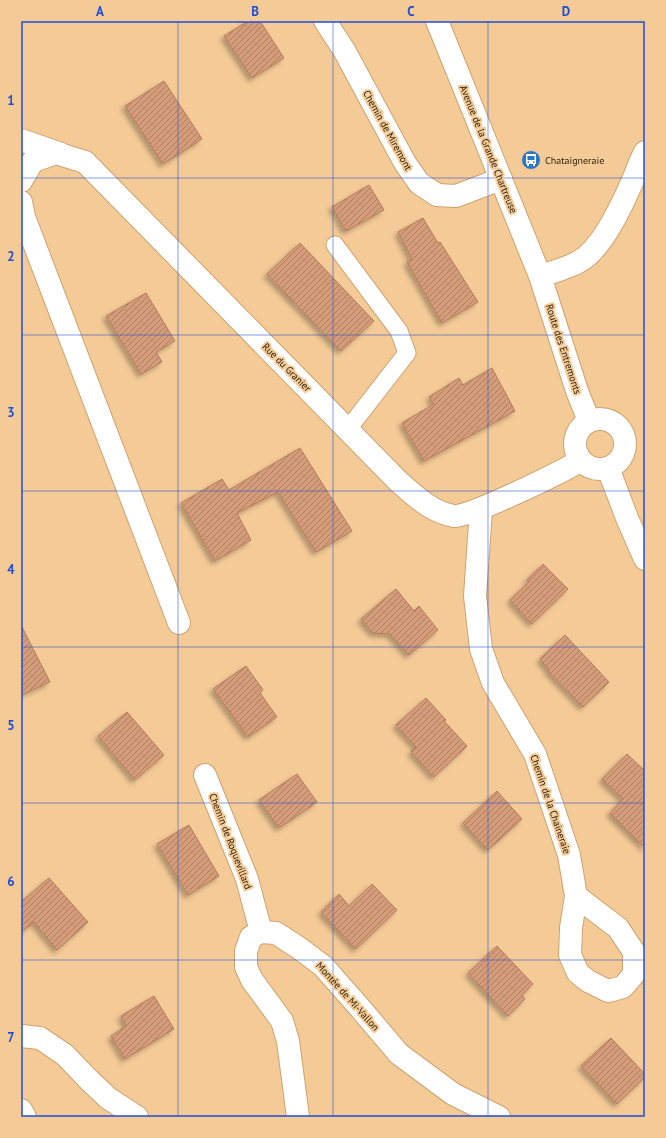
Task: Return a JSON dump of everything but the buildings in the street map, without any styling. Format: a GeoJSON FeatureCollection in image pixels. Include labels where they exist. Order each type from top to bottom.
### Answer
{"type":"FeatureCollection","features":[{"type":"Feature","properties":{"kind":"street","name":"Chemin de Miremont"},"geometry":{"type":"LineString","coordinates":[[325,21],[344,50],[405,163],[419,183],[437,195],[456,196],[501,179]]}},
{"type":"Feature","properties":{"kind":"street","name":"Avenue de la Grande Chartreuse"},"geometry":{"type":"LineString","coordinates":[[437,21],[540,276]]}},
{"type":"Feature","properties":{"kind":"street"},"geometry":{"type":"LineString","coordinates":[[21,140],[85,162]]}},
{"type":"Feature","properties":{"kind":"street"},"geometry":{"type":"LineString","coordinates":[[540,276],[582,260],[603,239],[630,186],[645,152]]}},
{"type":"Feature","properties":{"kind":"street","name":"Rue du Granier"},"geometry":{"type":"LineString","coordinates":[[21,181],[33,161],[56,153],[85,162],[418,500],[438,511],[456,517],[481,509],[550,477],[581,460]]}},
{"type":"Feature","properties":{"kind":"street"},"geometry":{"type":"LineString","coordinates":[[21,202],[24,217],[179,623]]}},
{"type":"Feature","properties":{"kind":"street","name":"Route des Entremonts"},"geometry":{"type":"LineString","coordinates":[[540,276],[577,391],[589,421]]}},
{"type":"Feature","properties":{"kind":"street"},"geometry":{"type":"LineString","coordinates":[[605,420],[619,428],[623,435],[625,443],[621,458],[608,468],[601,470],[586,466],[576,454],[575,439],[578,432],[589,421],[605,420]]}},
{"type":"Feature","properties":{"kind":"street"},"geometry":{"type":"LineString","coordinates":[[608,468],[627,518],[645,559]]}},
{"type":"Feature","properties":{"kind":"street","name":"Chemin de la Chaineraie"},"geometry":{"type":"LineString","coordinates":[[481,509],[475,596],[481,649],[493,683],[535,754],[569,855],[576,896]]}},
{"type":"Feature","properties":{"kind":"street","name":"Chemin de Roquevillard"},"geometry":{"type":"LineString","coordinates":[[205,775],[247,879],[260,932]]}},
{"type":"Feature","properties":{"kind":"street"},"geometry":{"type":"LineString","coordinates":[[260,932],[252,937],[246,952],[246,967],[252,980],[282,1021],[288,1041],[298,1117]]}},
{"type":"Feature","properties":{"kind":"street","name":"Montée de Mi-Vallon"},"geometry":{"type":"LineString","coordinates":[[260,932],[276,933],[323,966],[399,1054],[453,1094],[499,1117]]}},
{"type":"Feature","properties":{"kind":"street"},"geometry":{"type":"LineString","coordinates":[[21,1036],[40,1038],[66,1055],[108,1098],[137,1117]]}},
{"type":"Feature","properties":{"kind":"street"},"geometry":{"type":"LineString","coordinates":[[21,1110],[25,1117]]}},
{"type":"Feature","properties":{"kind":"lane"},"geometry":{"type":"LineString","coordinates":[[335,245],[399,331],[406,353],[348,429]]}},
{"type":"Feature","properties":{"kind":"place","name":"Chataigneraie"},"geometry":{"type":"Point","coordinates":[531,160]}}]}
